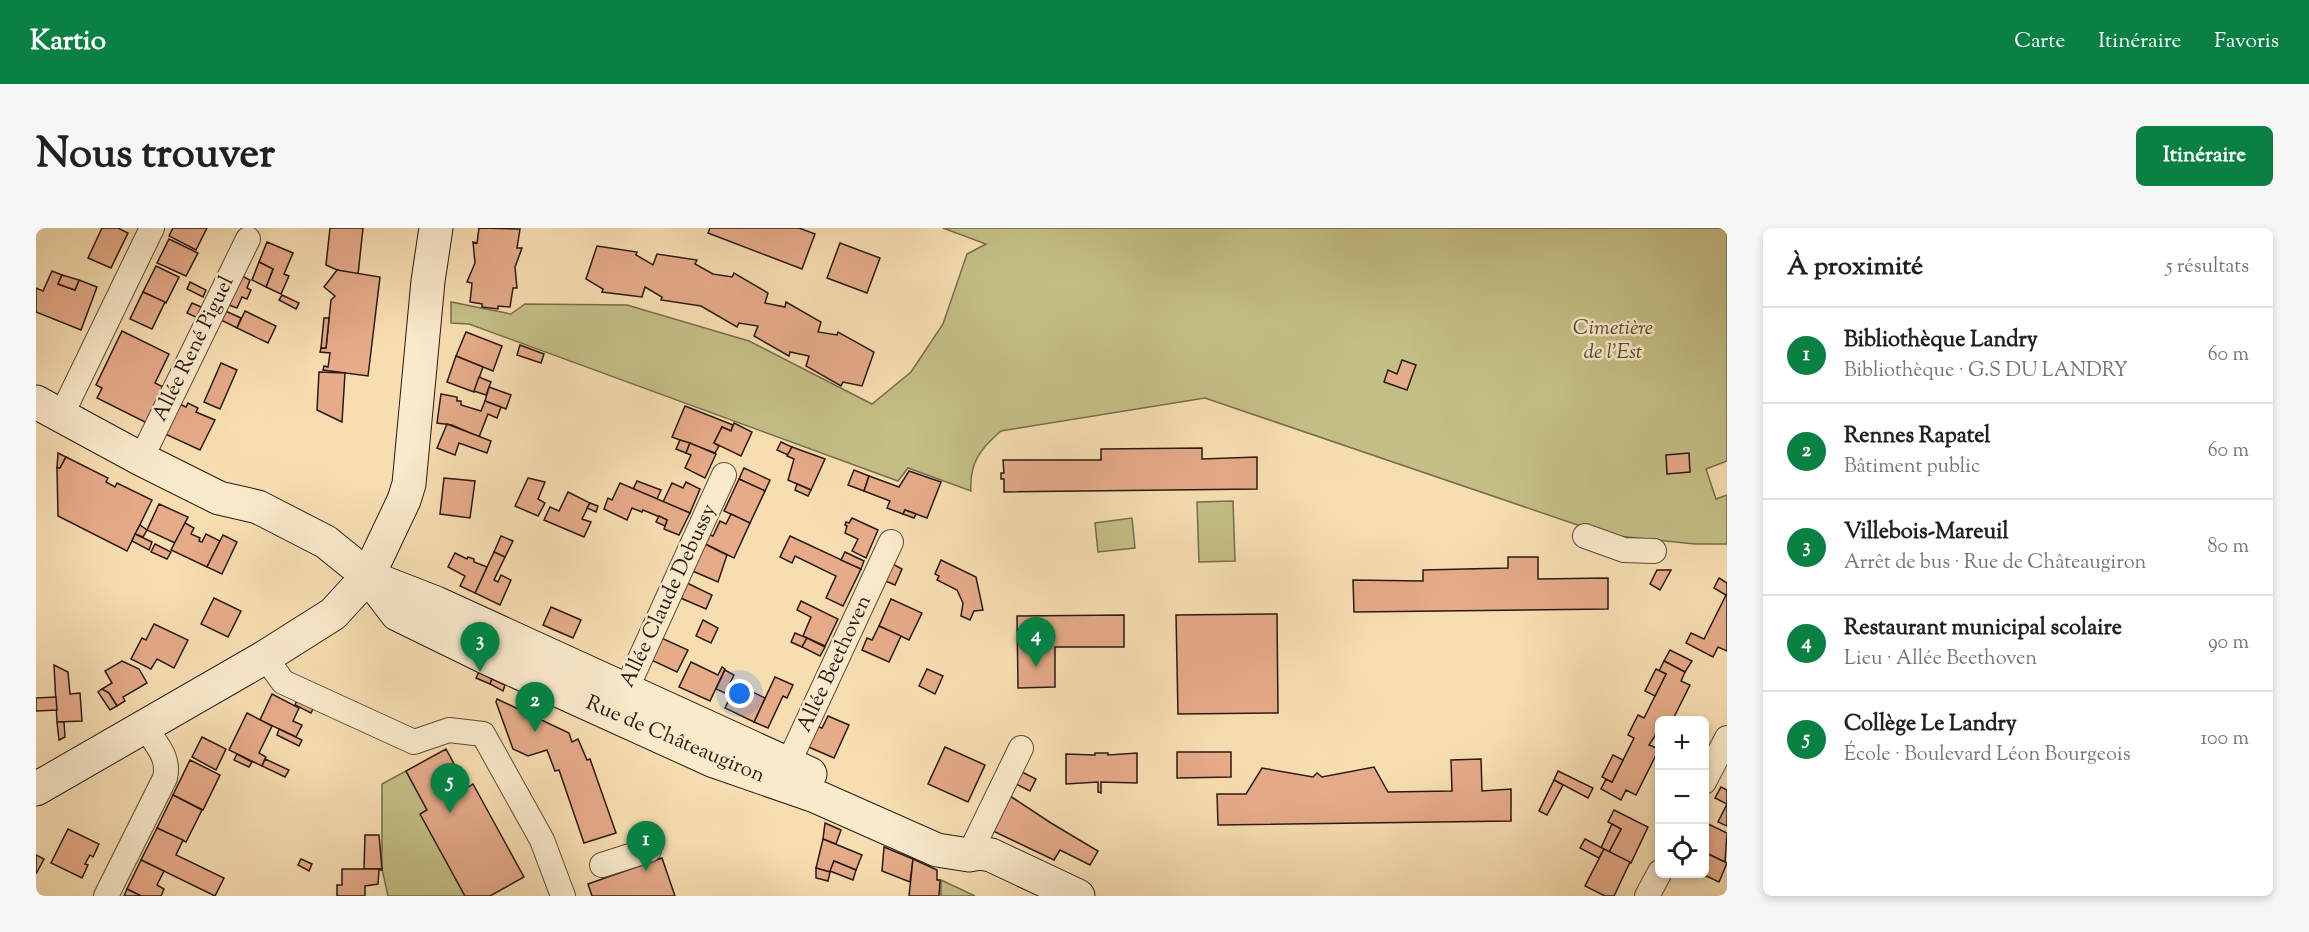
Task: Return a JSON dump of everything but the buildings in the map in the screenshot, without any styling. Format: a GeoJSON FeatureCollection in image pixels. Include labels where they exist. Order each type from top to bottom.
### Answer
{"type":"FeatureCollection","features":[{"type":"Feature","properties":{"kind":"main road"},"geometry":{"type":"LineString","coordinates":[[36,789],[327,619],[368,576],[404,500],[413,465],[428,281],[436,228]]}},
{"type":"Feature","properties":{"kind":"main road"},"geometry":{"type":"LineString","coordinates":[[49,409],[219,498],[244,519],[320,562],[368,576]]}},
{"type":"Feature","properties":{"kind":"main road","name":"Rue de Châteaugiron"},"geometry":{"type":"LineString","coordinates":[[368,576],[397,614],[620,703],[782,774],[857,793],[949,837],[984,871],[1040,896]]}},
{"type":"Feature","properties":{"kind":"main road"},"geometry":{"type":"LineString","coordinates":[[969,855],[980,853],[991,855],[1078,896]]}},
{"type":"Feature","properties":{"kind":"street"},"geometry":{"type":"LineString","coordinates":[[49,409],[152,228]]}},
{"type":"Feature","properties":{"kind":"street","name":"Allée René Piguel"},"geometry":{"type":"LineString","coordinates":[[141,459],[248,239]]}},
{"type":"Feature","properties":{"kind":"street","name":"Allée Claude Debussy"},"geometry":{"type":"LineString","coordinates":[[620,703],[724,476]]}},
{"type":"Feature","properties":{"kind":"street"},"geometry":{"type":"LineString","coordinates":[[1585,536],[1624,550],[1654,551]]}},
{"type":"Feature","properties":{"kind":"street","name":"Allée Beethoven"},"geometry":{"type":"LineString","coordinates":[[782,774],[891,542]]}},
{"type":"Feature","properties":{"kind":"street"},"geometry":{"type":"LineString","coordinates":[[265,657],[283,682],[414,742],[449,730],[483,734],[542,840],[561,888]]}},
{"type":"Feature","properties":{"kind":"street"},"geometry":{"type":"LineString","coordinates":[[106,896],[165,778],[168,767],[166,760],[144,726]]}},
{"type":"Feature","properties":{"kind":"street"},"geometry":{"type":"LineString","coordinates":[[1709,772],[1727,738]]}},
{"type":"Feature","properties":{"kind":"street"},"geometry":{"type":"LineString","coordinates":[[969,855],[1021,748]]}},
{"type":"Feature","properties":{"kind":"street"},"geometry":{"type":"LineString","coordinates":[[602,866],[649,850],[649,836]]}},
{"type":"Feature","properties":{"kind":"street"},"geometry":{"type":"LineString","coordinates":[[1647,896],[1656,878]]}},
{"type":"Feature","properties":{"kind":"green space","name":"Cimetière de l'Est"},"geometry":{"type":"Polygon","coordinates":[[[943,228],[1727,228],[1727,461],[1706,469],[1716,499],[1727,495],[1727,544],[1695,544],[1607,535],[1205,398],[1001,431],[982,450],[974,464],[971,491],[908,468],[898,481],[469,324],[451,323],[451,302],[511,314],[525,304],[627,305],[749,341],[872,404],[911,372],[943,324],[967,254],[986,244],[943,228]]]}},
{"type":"Feature","properties":{"kind":"green space"},"geometry":{"type":"Polygon","coordinates":[[[1233,501],[1235,561],[1199,562],[1197,502],[1233,501]]]}},
{"type":"Feature","properties":{"kind":"green space"},"geometry":{"type":"Polygon","coordinates":[[[1132,518],[1135,548],[1098,552],[1095,523],[1132,518]]]}},
{"type":"Feature","properties":{"kind":"green space"},"geometry":{"type":"Polygon","coordinates":[[[406,771],[427,810],[421,814],[465,896],[388,896],[382,869],[382,784],[406,771]]]}},
{"type":"Feature","properties":{"kind":"green space"},"geometry":{"type":"Polygon","coordinates":[[[941,880],[975,896],[941,896],[941,880]]]}},
{"type":"Feature","properties":{"kind":"place","name":"Restaurant municipal scolaire"},"geometry":{"type":"Point","coordinates":[1036,667]}},
{"type":"Feature","properties":{"kind":"place","name":"Villebois-Mareuil"},"geometry":{"type":"Point","coordinates":[480,672]}},
{"type":"Feature","properties":{"kind":"place","name":"Rennes Rapatel"},"geometry":{"type":"Point","coordinates":[535,732]}},
{"type":"Feature","properties":{"kind":"place","name":"Collège Le Landry"},"geometry":{"type":"Point","coordinates":[450,813]}},
{"type":"Feature","properties":{"kind":"place","name":"Bibliothèque Landry"},"geometry":{"type":"Point","coordinates":[646,871]}}]}
